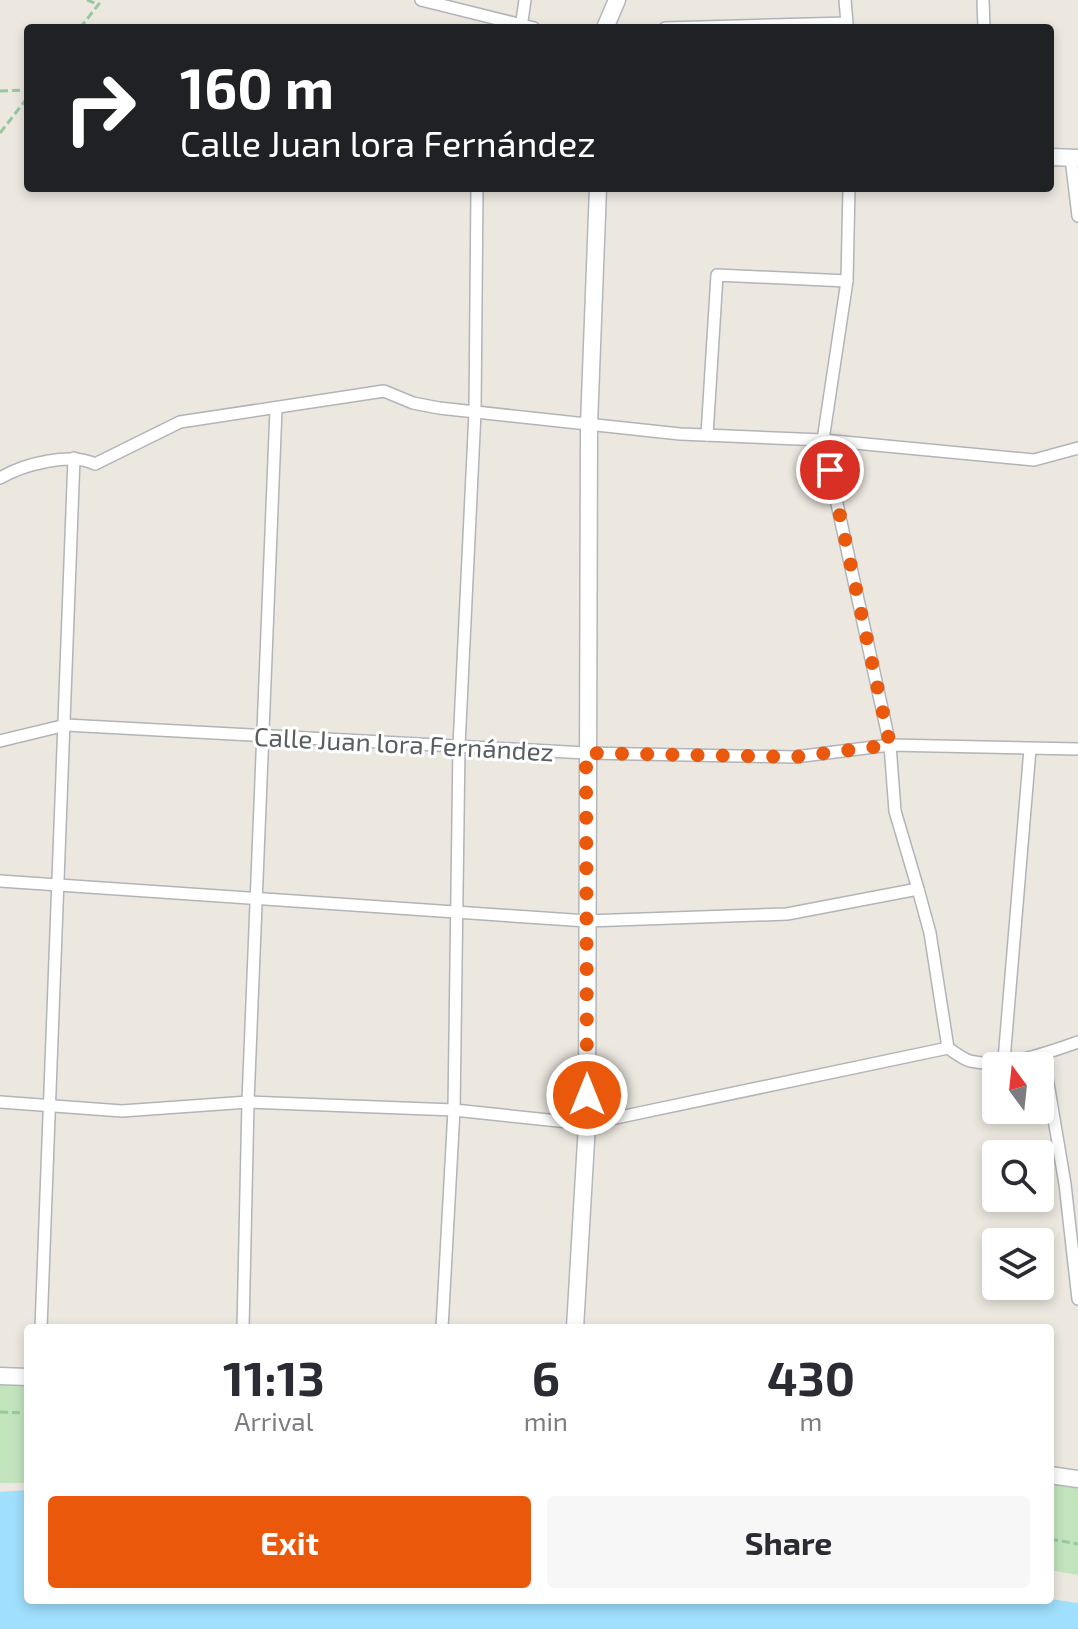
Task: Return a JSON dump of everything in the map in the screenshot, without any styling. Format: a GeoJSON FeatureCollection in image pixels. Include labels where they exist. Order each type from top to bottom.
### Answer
{"type":"FeatureCollection","features":[{"type":"Feature","properties":{"kind":"main road"},"geometry":{"type":"LineString","coordinates":[[607,24],[617,0]]}},
{"type":"Feature","properties":{"kind":"main road"},"geometry":{"type":"LineString","coordinates":[[1054,157],[1074,158]]}},
{"type":"Feature","properties":{"kind":"main road"},"geometry":{"type":"LineString","coordinates":[[575,1324],[587,1124],[589,425],[598,192]]}},
{"type":"Feature","properties":{"kind":"main road"},"geometry":{"type":"LineString","coordinates":[[0,1376],[24,1377]]}},
{"type":"Feature","properties":{"kind":"main road"},"geometry":{"type":"LineString","coordinates":[[1054,1476],[1078,1479]]}},
{"type":"Feature","properties":{"kind":"street"},"geometry":{"type":"LineString","coordinates":[[421,0],[514,24]]}},
{"type":"Feature","properties":{"kind":"street"},"geometry":{"type":"LineString","coordinates":[[525,0],[526,24]]}},
{"type":"Feature","properties":{"kind":"street"},"geometry":{"type":"LineString","coordinates":[[811,24],[847,23],[845,0]]}},
{"type":"Feature","properties":{"kind":"street"},"geometry":{"type":"LineString","coordinates":[[983,0],[984,24]]}},
{"type":"Feature","properties":{"kind":"street"},"geometry":{"type":"LineString","coordinates":[[1074,158],[1078,216]]}},
{"type":"Feature","properties":{"kind":"street"},"geometry":{"type":"LineString","coordinates":[[442,1324],[454,1110],[459,746],[475,412],[477,192]]}},
{"type":"Feature","properties":{"kind":"street"},"geometry":{"type":"LineString","coordinates":[[849,192],[847,281],[823,440],[890,745],[895,811],[930,933],[948,1048]]}},
{"type":"Feature","properties":{"kind":"street"},"geometry":{"type":"LineString","coordinates":[[707,435],[717,275],[847,281]]}},
{"type":"Feature","properties":{"kind":"street"},"geometry":{"type":"LineString","coordinates":[[0,478],[11,472],[74,458],[95,464],[180,422],[384,391],[413,403],[475,412],[707,435],[823,440],[1034,460],[1078,448]]}},
{"type":"Feature","properties":{"kind":"street"},"geometry":{"type":"LineString","coordinates":[[243,1324],[255,901],[276,409]]}},
{"type":"Feature","properties":{"kind":"street"},"geometry":{"type":"LineString","coordinates":[[41,1324],[74,458]]}},
{"type":"Feature","properties":{"kind":"street","name":"Calle Juan lora Fernández"},"geometry":{"type":"LineString","coordinates":[[0,741],[66,725],[586,753],[795,757],[890,745],[1078,749]]}},
{"type":"Feature","properties":{"kind":"street"},"geometry":{"type":"LineString","coordinates":[[1005,1052],[1030,749]]}},
{"type":"Feature","properties":{"kind":"street"},"geometry":{"type":"LineString","coordinates":[[0,881],[255,901],[587,921],[787,914],[918,889]]}},
{"type":"Feature","properties":{"kind":"street"},"geometry":{"type":"LineString","coordinates":[[1049,1052],[1078,1042]]}},
{"type":"Feature","properties":{"kind":"street"},"geometry":{"type":"LineString","coordinates":[[0,1102],[122,1111],[248,1102],[454,1110],[587,1124],[948,1048],[970,1061],[982,1061]]}},
{"type":"Feature","properties":{"kind":"street"},"geometry":{"type":"LineString","coordinates":[[1054,1119],[1078,1299]]}},
{"type":"Feature","properties":{"kind":"street"},"geometry":{"type":"LineString","coordinates":[[1065,1184],[1078,1182]]}},
{"type":"Feature","properties":{"kind":"path"},"geometry":{"type":"LineString","coordinates":[[87,0],[97,4]]}},
{"type":"Feature","properties":{"kind":"path"},"geometry":{"type":"LineString","coordinates":[[83,24],[102,0]]}},
{"type":"Feature","properties":{"kind":"path"},"geometry":{"type":"LineString","coordinates":[[0,91],[24,90]]}},
{"type":"Feature","properties":{"kind":"path"},"geometry":{"type":"LineString","coordinates":[[0,133],[24,102]]}},
{"type":"Feature","properties":{"kind":"path"},"geometry":{"type":"LineString","coordinates":[[0,1412],[24,1413]]}},
{"type":"Feature","properties":{"kind":"path"},"geometry":{"type":"LineString","coordinates":[[1054,1540],[1078,1544]]}},
{"type":"Feature","properties":{"kind":"green space"},"geometry":{"type":"Polygon","coordinates":[[[0,1381],[24,1382],[24,1483],[0,1483],[0,1381]]]}},
{"type":"Feature","properties":{"kind":"green space"},"geometry":{"type":"Polygon","coordinates":[[[1054,1476],[1078,1479],[1078,1575],[1054,1571],[1054,1476]]]}},
{"type":"Feature","properties":{"kind":"water"},"geometry":{"type":"Polygon","coordinates":[[[24,1490],[24,1604],[1054,1604],[1054,1600],[1078,1603],[1078,1629],[0,1629],[0,1492],[24,1490]]]}},
{"type":"Feature","properties":{"kind":"route"},"geometry":{"type":"LineString","coordinates":[[587,1095],[586,753],[795,757],[890,745],[830,470]]}}]}
